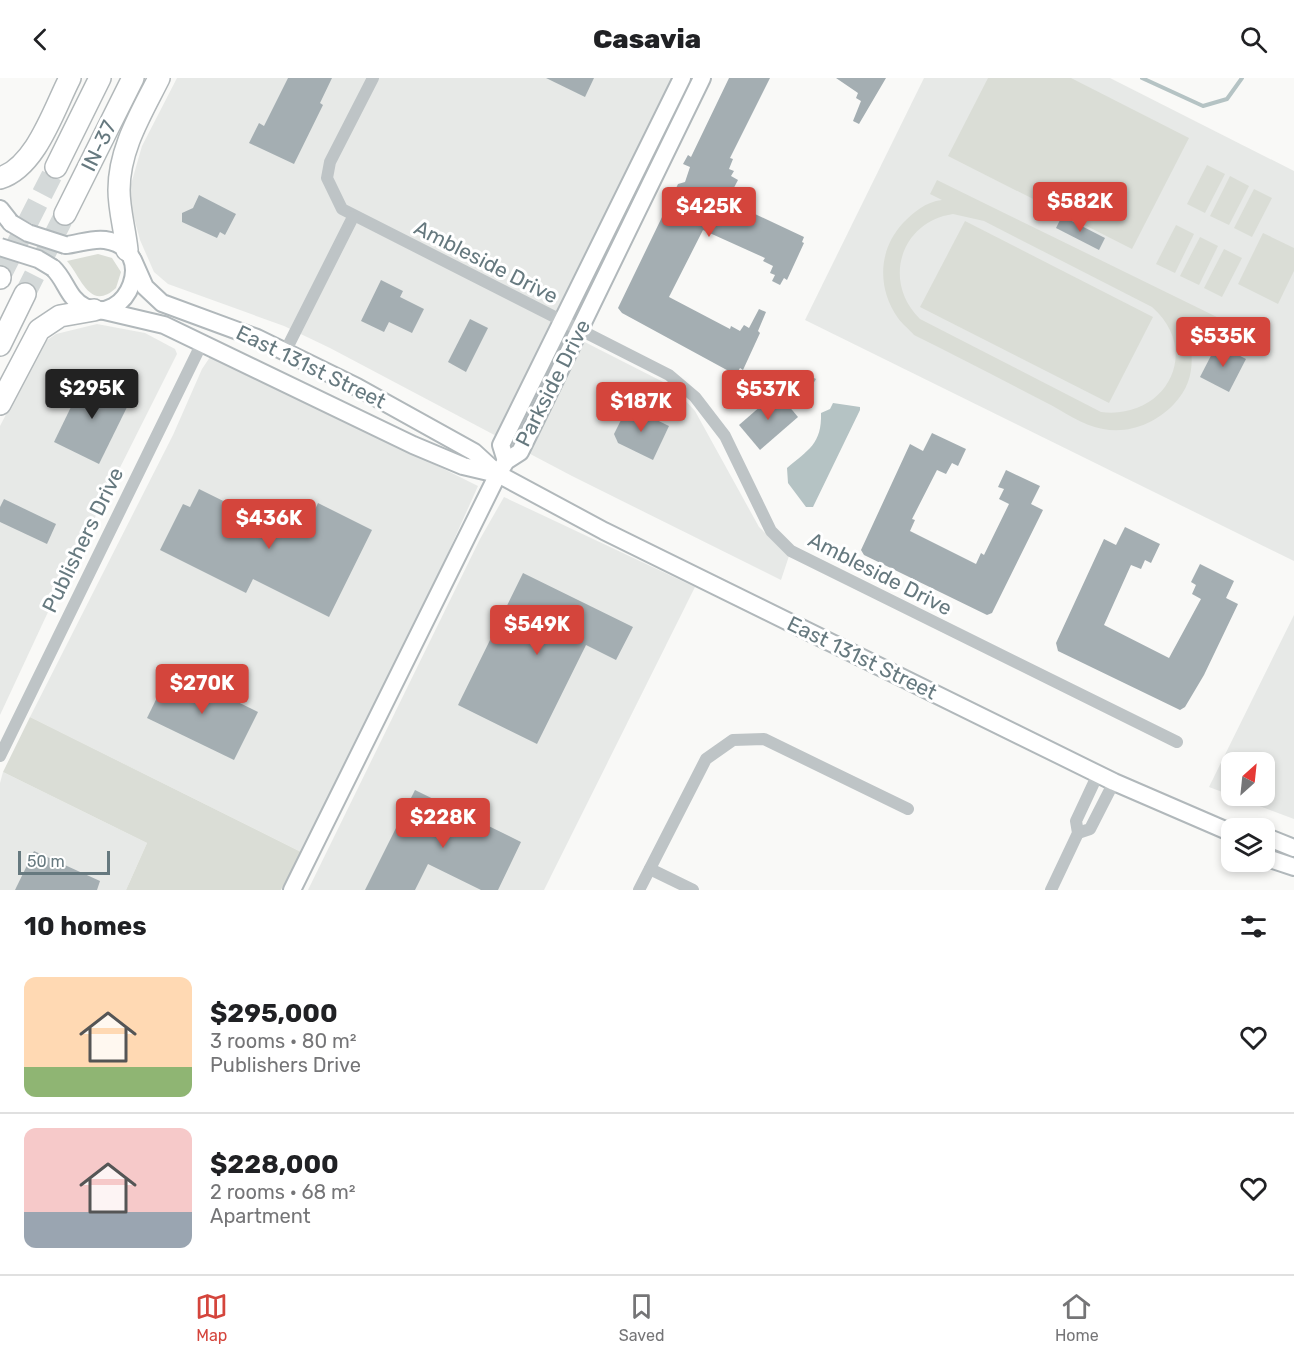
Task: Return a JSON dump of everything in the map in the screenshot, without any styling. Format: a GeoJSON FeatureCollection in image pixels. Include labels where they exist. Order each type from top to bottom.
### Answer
{"type":"FeatureCollection","features":[{"type":"Feature","properties":{"kind":"highway"},"geometry":{"type":"LineString","coordinates":[[0,178],[17,170],[30,156],[70,78]]}},
{"type":"Feature","properties":{"kind":"highway","name":"IN-37"},"geometry":{"type":"LineString","coordinates":[[56,167],[100,78]]}},
{"type":"Feature","properties":{"kind":"highway","name":"IN-37"},"geometry":{"type":"LineString","coordinates":[[65,214],[133,78]]}},
{"type":"Feature","properties":{"kind":"highway"},"geometry":{"type":"LineString","coordinates":[[130,255],[119,202],[122,164],[130,138],[159,78]]}},
{"type":"Feature","properties":{"kind":"highway"},"geometry":{"type":"LineString","coordinates":[[0,345],[25,294]]}},
{"type":"Feature","properties":{"kind":"highway"},"geometry":{"type":"LineString","coordinates":[[0,404],[39,330],[60,316],[97,310]]}},
{"type":"Feature","properties":{"kind":"street","name":"Ambleside Drive"},"geometry":{"type":"LineString","coordinates":[[373,78],[330,162],[327,178],[342,209],[353,217],[669,375],[694,397],[725,436],[771,531],[791,551],[1177,742]]}},
{"type":"Feature","properties":{"kind":"street","name":"Parkside Drive"},"geometry":{"type":"LineString","coordinates":[[502,468],[501,445],[682,78]]}},
{"type":"Feature","properties":{"kind":"street","name":"Parkside Drive"},"geometry":{"type":"LineString","coordinates":[[292,890],[502,468],[520,453],[702,78]]}},
{"type":"Feature","properties":{"kind":"street"},"geometry":{"type":"LineString","coordinates":[[0,209],[11,223],[28,233],[65,245],[103,239],[130,255],[134,274],[126,294],[117,304],[97,310],[73,297],[53,268],[38,259],[0,247]]}},
{"type":"Feature","properties":{"kind":"street"},"geometry":{"type":"LineString","coordinates":[[285,352],[353,217]]}},
{"type":"Feature","properties":{"kind":"street","name":"East 131st Street"},"geometry":{"type":"LineString","coordinates":[[130,255],[146,287],[162,303],[228,327],[285,352],[431,427],[604,531],[1114,782],[1221,828]]}},
{"type":"Feature","properties":{"kind":"street","name":"East 131st Street"},"geometry":{"type":"LineString","coordinates":[[97,310],[151,320],[463,466],[502,468]]}},
{"type":"Feature","properties":{"kind":"street","name":"Publishers Drive"},"geometry":{"type":"LineString","coordinates":[[0,756],[202,343]]}},
{"type":"Feature","properties":{"kind":"street"},"geometry":{"type":"LineString","coordinates":[[639,890],[706,759],[733,740],[752,737],[764,739],[908,809]]}},
{"type":"Feature","properties":{"kind":"street"},"geometry":{"type":"LineString","coordinates":[[1051,890],[1078,833],[1076,821],[1098,774]]}},
{"type":"Feature","properties":{"kind":"street"},"geometry":{"type":"LineString","coordinates":[[1078,833],[1090,829],[1114,782]]}},
{"type":"Feature","properties":{"kind":"street"},"geometry":{"type":"LineString","coordinates":[[1275,840],[1294,848]]}},
{"type":"Feature","properties":{"kind":"street"},"geometry":{"type":"LineString","coordinates":[[1275,860],[1294,867]]}},
{"type":"Feature","properties":{"kind":"street"},"geometry":{"type":"LineString","coordinates":[[650,869],[693,890]]}},
{"type":"Feature","properties":{"kind":"shaded area"},"geometry":{"type":"Polygon","coordinates":[[[177,78],[692,78],[565,332],[673,387],[695,411],[759,527],[789,556],[781,580],[572,476],[330,348],[284,326],[168,284],[154,272],[140,240],[128,195],[142,146],[177,78]]]}},
{"type":"Feature","properties":{"kind":"shaded area"},"geometry":{"type":"Polygon","coordinates":[[[924,78],[1110,78],[1294,171],[1294,561],[805,320],[924,78]]]}},
{"type":"Feature","properties":{"kind":"shaded area"},"geometry":{"type":"Polygon","coordinates":[[[988,78],[1071,78],[1189,138],[1132,249],[948,156],[988,78]]]}},
{"type":"Feature","properties":{"kind":"shaded area"},"geometry":{"type":"Polygon","coordinates":[[[1207,165],[1225,174],[1205,213],[1187,204],[1207,165]]]}},
{"type":"Feature","properties":{"kind":"shaded area"},"geometry":{"type":"Polygon","coordinates":[[[1230,176],[1249,186],[1229,225],[1210,216],[1230,176]]]}},
{"type":"Feature","properties":{"kind":"shaded area"},"geometry":{"type":"Polygon","coordinates":[[[937,180],[1223,320],[1215,337],[1185,323],[1192,365],[1187,385],[1174,404],[1159,417],[1142,426],[1123,430],[1103,429],[1081,422],[914,335],[891,306],[886,294],[883,269],[889,245],[903,223],[925,205],[942,200],[930,194],[937,180]],[[953,214],[935,219],[920,229],[909,241],[902,256],[900,272],[902,288],[908,304],[920,319],[1101,412],[1124,412],[1143,405],[1159,394],[1170,379],[1175,362],[1175,344],[1167,325],[1152,307],[984,221],[953,214]]]}},
{"type":"Feature","properties":{"kind":"shaded area"},"geometry":{"type":"Polygon","coordinates":[[[1254,189],[1272,198],[1252,237],[1234,228],[1254,189]]]}},
{"type":"Feature","properties":{"kind":"shaded area"},"geometry":{"type":"Polygon","coordinates":[[[965,221],[1153,317],[1109,403],[920,307],[965,221]]]}},
{"type":"Feature","properties":{"kind":"shaded area"},"geometry":{"type":"Polygon","coordinates":[[[1176,225],[1194,234],[1175,273],[1156,264],[1176,225]]]}},
{"type":"Feature","properties":{"kind":"shaded area"},"geometry":{"type":"Polygon","coordinates":[[[1263,233],[1294,248],[1294,271],[1278,304],[1238,284],[1263,233]]]}},
{"type":"Feature","properties":{"kind":"shaded area"},"geometry":{"type":"Polygon","coordinates":[[[1200,237],[1218,246],[1199,285],[1180,276],[1200,237]]]}},
{"type":"Feature","properties":{"kind":"shaded area"},"geometry":{"type":"Polygon","coordinates":[[[1224,249],[1242,258],[1222,297],[1204,288],[1224,249]]]}},
{"type":"Feature","properties":{"kind":"shaded area"},"geometry":{"type":"Polygon","coordinates":[[[98,254],[112,258],[121,272],[116,288],[99,296],[87,290],[67,261],[98,254]]]}},
{"type":"Feature","properties":{"kind":"shaded area"},"geometry":{"type":"Polygon","coordinates":[[[97,324],[145,333],[175,349],[177,354],[55,597],[0,715],[0,426],[43,343],[56,334],[97,324]]]}},
{"type":"Feature","properties":{"kind":"shaded area"},"geometry":{"type":"Polygon","coordinates":[[[212,354],[478,486],[435,582],[301,852],[30,717],[173,435],[202,369],[212,354]]]}},
{"type":"Feature","properties":{"kind":"shaded area"},"geometry":{"type":"Polygon","coordinates":[[[806,374],[816,379],[805,398],[795,393],[806,374]]]}},
{"type":"Feature","properties":{"kind":"shaded area"},"geometry":{"type":"Polygon","coordinates":[[[833,403],[860,407],[860,410],[813,507],[806,507],[788,483],[787,468],[812,445],[819,432],[821,413],[830,409],[833,403]]]}},
{"type":"Feature","properties":{"kind":"shaded area"},"geometry":{"type":"Polygon","coordinates":[[[504,497],[695,587],[544,890],[308,890],[480,539],[504,497]]]}},
{"type":"Feature","properties":{"kind":"shaded area"},"geometry":{"type":"Polygon","coordinates":[[[1294,615],[1294,819],[1259,806],[1275,806],[1275,752],[1226,752],[1294,615]]]}},
{"type":"Feature","properties":{"kind":"shaded area"},"geometry":{"type":"Polygon","coordinates":[[[30,717],[301,852],[281,890],[126,890],[147,843],[3,772],[30,717]]]}},
{"type":"Feature","properties":{"kind":"shaded area"},"geometry":{"type":"Polygon","coordinates":[[[1221,763],[1221,792],[1209,787],[1221,763]]]}},
{"type":"Feature","properties":{"kind":"shaded area"},"geometry":{"type":"Polygon","coordinates":[[[3,772],[147,843],[126,890],[0,890],[0,783],[3,772]]]}},
{"type":"Feature","properties":{"kind":"building"},"geometry":{"type":"Polygon","coordinates":[[[288,78],[332,78],[320,103],[323,105],[294,164],[249,143],[259,123],[264,126],[288,78]]]}},
{"type":"Feature","properties":{"kind":"building"},"geometry":{"type":"Polygon","coordinates":[[[546,78],[594,78],[585,97],[546,78]]]}},
{"type":"Feature","properties":{"kind":"building"},"geometry":{"type":"Polygon","coordinates":[[[729,78],[770,78],[730,158],[733,159],[729,169],[734,171],[731,176],[738,180],[727,201],[804,237],[802,242],[804,243],[787,280],[784,278],[780,285],[772,281],[775,275],[770,273],[773,266],[763,261],[765,258],[703,230],[669,297],[730,329],[731,326],[740,331],[744,325],[749,328],[759,309],[766,312],[758,331],[760,333],[743,370],[740,368],[736,375],[622,313],[618,308],[678,184],[685,182],[690,167],[683,164],[688,155],[691,157],[729,78]]]}},
{"type":"Feature","properties":{"kind":"building"},"geometry":{"type":"Polygon","coordinates":[[[836,78],[886,78],[859,124],[853,121],[861,101],[856,98],[858,93],[836,78]]]}},
{"type":"Feature","properties":{"kind":"building"},"geometry":{"type":"Polygon","coordinates":[[[199,195],[236,214],[225,235],[220,232],[217,238],[182,222],[182,213],[193,208],[199,195]]]}},
{"type":"Feature","properties":{"kind":"building"},"geometry":{"type":"Polygon","coordinates":[[[1062,216],[1105,238],[1099,250],[1056,228],[1062,216]]]}},
{"type":"Feature","properties":{"kind":"building"},"geometry":{"type":"Polygon","coordinates":[[[381,280],[403,291],[400,297],[424,309],[412,333],[389,322],[384,332],[361,321],[381,280]]]}},
{"type":"Feature","properties":{"kind":"building"},"geometry":{"type":"Polygon","coordinates":[[[470,319],[488,328],[466,372],[448,362],[470,319]]]}},
{"type":"Feature","properties":{"kind":"building"},"geometry":{"type":"Polygon","coordinates":[[[1217,344],[1246,359],[1229,392],[1200,377],[1217,344]]]}},
{"type":"Feature","properties":{"kind":"building"},"geometry":{"type":"Polygon","coordinates":[[[86,376],[131,399],[99,464],[54,442],[86,376]]]}},
{"type":"Feature","properties":{"kind":"building"},"geometry":{"type":"Polygon","coordinates":[[[777,392],[798,417],[760,450],[739,425],[777,392]]]}},
{"type":"Feature","properties":{"kind":"building"},"geometry":{"type":"Polygon","coordinates":[[[628,406],[669,426],[653,460],[618,443],[614,434],[628,406]]]}},
{"type":"Feature","properties":{"kind":"building"},"geometry":{"type":"Polygon","coordinates":[[[932,433],[966,449],[958,466],[952,463],[946,474],[937,470],[912,519],[915,520],[910,531],[976,564],[981,553],[984,555],[1009,504],[999,499],[1004,489],[998,487],[1006,470],[1040,486],[1031,504],[1043,510],[992,613],[987,615],[864,555],[861,550],[910,444],[923,451],[932,433]]]}},
{"type":"Feature","properties":{"kind":"building"},"geometry":{"type":"Polygon","coordinates":[[[199,489],[278,528],[285,513],[308,524],[318,503],[372,530],[329,617],[253,579],[246,593],[160,550],[183,504],[190,507],[199,489]]]}},
{"type":"Feature","properties":{"kind":"building"},"geometry":{"type":"Polygon","coordinates":[[[4,499],[56,524],[47,544],[0,522],[0,507],[4,499]]]}},
{"type":"Feature","properties":{"kind":"building"},"geometry":{"type":"Polygon","coordinates":[[[1125,527],[1160,544],[1151,563],[1145,560],[1141,569],[1131,565],[1104,625],[1169,658],[1201,599],[1192,594],[1196,585],[1191,582],[1200,564],[1234,581],[1226,598],[1238,604],[1204,675],[1185,707],[1180,710],[1058,651],[1056,643],[1104,539],[1116,545],[1125,527]]]}},
{"type":"Feature","properties":{"kind":"building"},"geometry":{"type":"Polygon","coordinates":[[[523,573],[633,627],[616,660],[586,645],[537,744],[458,705],[523,573]]]}},
{"type":"Feature","properties":{"kind":"building"},"geometry":{"type":"Polygon","coordinates":[[[171,669],[258,712],[234,760],[147,718],[171,669]]]}},
{"type":"Feature","properties":{"kind":"building"},"geometry":{"type":"Polygon","coordinates":[[[415,790],[521,842],[498,890],[481,890],[428,864],[415,890],[365,890],[415,790]]]}},
{"type":"Feature","properties":{"kind":"building"},"geometry":{"type":"Polygon","coordinates":[[[34,851],[100,881],[97,890],[15,890],[34,851]]]}},
{"type":"Feature","properties":{"kind":"waterway"},"geometry":{"type":"LineString","coordinates":[[1142,78],[1203,106],[1227,99],[1242,78]]}},
{"type":"Feature","properties":{"kind":"tunnel"},"geometry":{"type":"LineString","coordinates":[[0,277],[56,167]]}},
{"type":"Feature","properties":{"kind":"tunnel"},"geometry":{"type":"LineString","coordinates":[[25,294],[65,214]]}}]}
